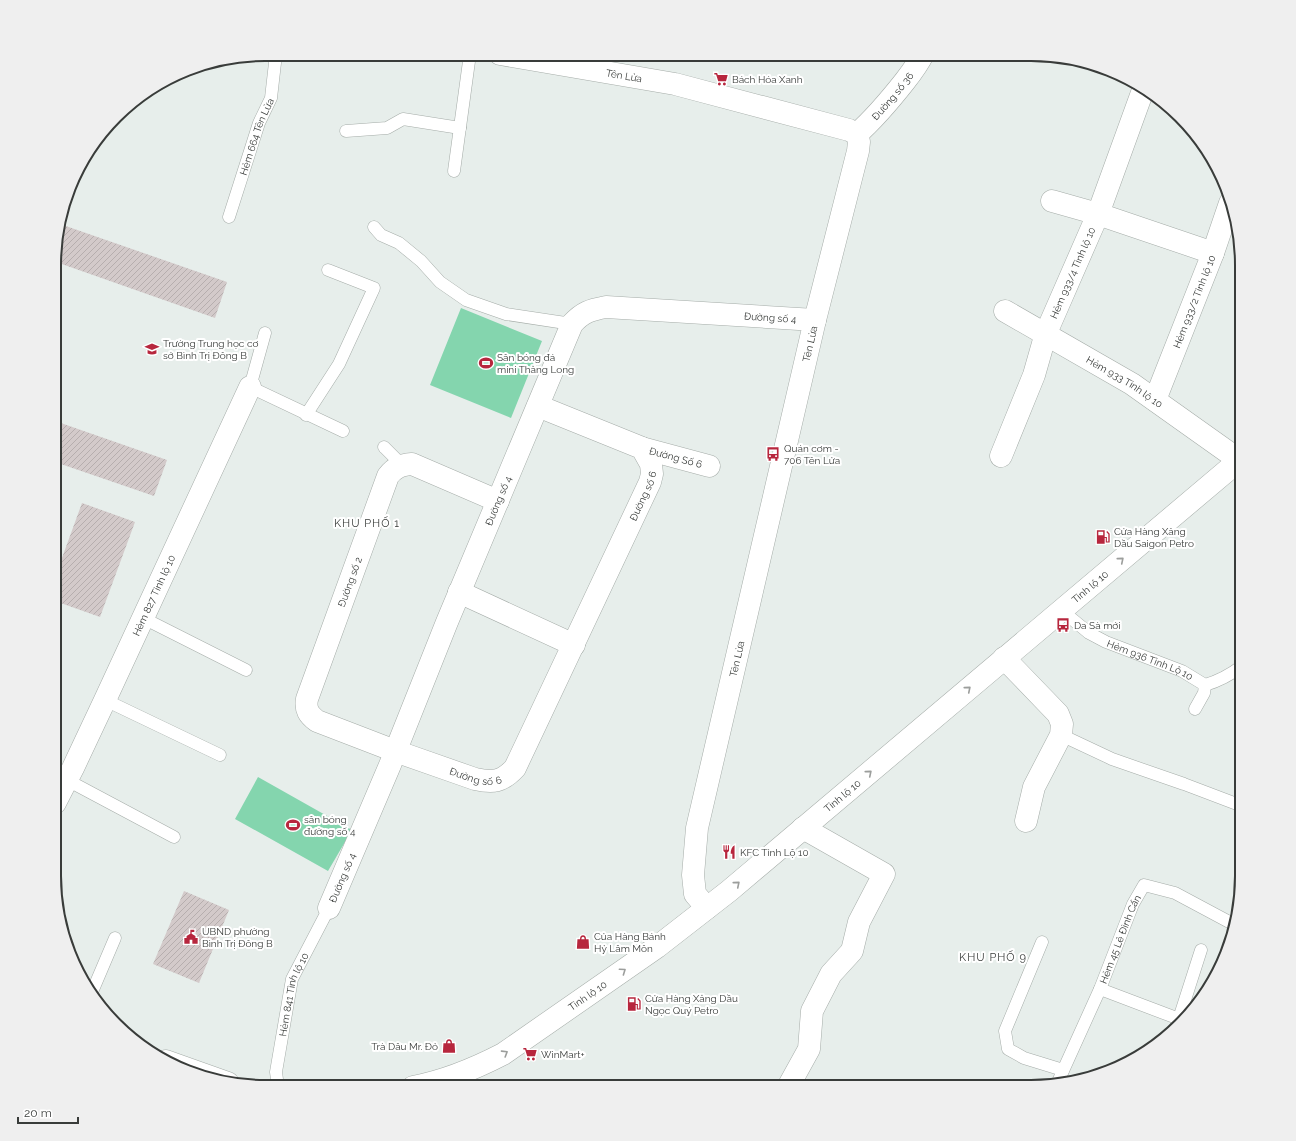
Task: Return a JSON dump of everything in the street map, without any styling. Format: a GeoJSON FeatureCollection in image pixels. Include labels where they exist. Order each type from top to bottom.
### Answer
{"type":"FeatureCollection","features":[{"type":"Feature","properties":{"kind":"street","name":"Tên Lửa"},"geometry":{"type":"LineString","coordinates":[[541,61],[676,84],[849,130],[857,134],[859,142],[815,320],[697,828],[694,875],[695,894],[706,908]]}},
{"type":"Feature","properties":{"kind":"street","name":"Đường số 36"},"geometry":{"type":"LineString","coordinates":[[857,134],[894,96],[920,61]]}},
{"type":"Feature","properties":{"kind":"street","name":"Hẻm 933/4 Tỉnh lộ 10"},"geometry":{"type":"LineString","coordinates":[[1001,456],[1034,375],[1046,333],[1098,214],[1142,94]]}},
{"type":"Feature","properties":{"kind":"street"},"geometry":{"type":"LineString","coordinates":[[1052,201],[1098,214],[1213,253]]}},
{"type":"Feature","properties":{"kind":"street","name":"Hẻm 933/2 Tỉnh lộ 10"},"geometry":{"type":"LineString","coordinates":[[1155,400],[1213,253],[1227,210]]}},
{"type":"Feature","properties":{"kind":"street","name":"Đường số 4"},"geometry":{"type":"LineString","coordinates":[[329,908],[395,751],[459,592],[572,324],[580,315],[593,309],[606,307],[815,320]]}},
{"type":"Feature","properties":{"kind":"street","name":"Hẻm 933 Tỉnh lộ 10"},"geometry":{"type":"LineString","coordinates":[[1005,310],[1132,384],[1235,456]]}},
{"type":"Feature","properties":{"kind":"street","name":"Hẻm 827 Tỉnh lộ 10"},"geometry":{"type":"LineString","coordinates":[[61,792],[250,387]]}},
{"type":"Feature","properties":{"kind":"street","name":"Đường số 6"},"geometry":{"type":"LineString","coordinates":[[395,751],[481,780],[498,780],[507,777],[514,768],[574,645],[650,482],[652,464],[642,448],[538,406]]}},
{"type":"Feature","properties":{"kind":"street","name":"Đường Số 6"},"geometry":{"type":"LineString","coordinates":[[642,448],[709,466]]}},
{"type":"Feature","properties":{"kind":"street","name":"Tỉnh lộ 10"},"geometry":{"type":"LineString","coordinates":[[442,1080],[478,1067],[503,1054],[651,952],[729,891],[1235,463]]}},
{"type":"Feature","properties":{"kind":"street"},"geometry":{"type":"LineString","coordinates":[[402,465],[412,464],[420,467],[498,501]]}},
{"type":"Feature","properties":{"kind":"street","name":"Đường số 2"},"geometry":{"type":"LineString","coordinates":[[395,751],[317,721],[308,712],[306,706],[307,699],[388,476],[394,469],[402,465]]}},
{"type":"Feature","properties":{"kind":"street"},"geometry":{"type":"LineString","coordinates":[[459,592],[574,645]]}},
{"type":"Feature","properties":{"kind":"street"},"geometry":{"type":"LineString","coordinates":[[1004,658],[1058,714],[1062,724],[1061,735],[1034,787],[1026,821]]}},
{"type":"Feature","properties":{"kind":"street"},"geometry":{"type":"LineString","coordinates":[[792,1080],[809,1048],[812,1011],[830,974],[852,950],[859,922],[884,874],[803,828]]}},
{"type":"Feature","properties":{"kind":"street"},"geometry":{"type":"LineString","coordinates":[[476,1080],[486,1063]]}},
{"type":"Feature","properties":{"kind":"lane","name":"Hẻm 664 Tên Lửa"},"geometry":{"type":"LineString","coordinates":[[229,217],[260,123],[272,98],[275,61]]}},
{"type":"Feature","properties":{"kind":"lane"},"geometry":{"type":"LineString","coordinates":[[454,171],[469,61]]}},
{"type":"Feature","properties":{"kind":"lane"},"geometry":{"type":"LineString","coordinates":[[346,131],[387,128],[403,119],[460,128]]}},
{"type":"Feature","properties":{"kind":"lane"},"geometry":{"type":"LineString","coordinates":[[374,227],[381,235],[399,243],[421,261],[440,282],[466,300],[506,314],[572,324]]}},
{"type":"Feature","properties":{"kind":"lane"},"geometry":{"type":"LineString","coordinates":[[306,415],[340,364],[374,288],[328,270]]}},
{"type":"Feature","properties":{"kind":"lane"},"geometry":{"type":"LineString","coordinates":[[265,333],[250,387],[343,432]]}},
{"type":"Feature","properties":{"kind":"lane"},"geometry":{"type":"LineString","coordinates":[[384,447],[402,465]]}},
{"type":"Feature","properties":{"kind":"lane","name":"Hẻm 936 Tỉnh Lộ 10"},"geometry":{"type":"LineString","coordinates":[[1061,610],[1089,633],[1106,642],[1182,671],[1205,685],[1215,682],[1235,671]]}},
{"type":"Feature","properties":{"kind":"lane"},"geometry":{"type":"LineString","coordinates":[[143,618],[246,670]]}},
{"type":"Feature","properties":{"kind":"lane"},"geometry":{"type":"LineString","coordinates":[[1196,709],[1204,693],[1205,685]]}},
{"type":"Feature","properties":{"kind":"lane"},"geometry":{"type":"LineString","coordinates":[[105,700],[220,755]]}},
{"type":"Feature","properties":{"kind":"lane"},"geometry":{"type":"LineString","coordinates":[[1061,735],[1112,759],[1235,803]]}},
{"type":"Feature","properties":{"kind":"lane"},"geometry":{"type":"LineString","coordinates":[[67,780],[174,837]]}},
{"type":"Feature","properties":{"kind":"lane","name":"Hẻm 45 Lê Đình Cẩn"},"geometry":{"type":"LineString","coordinates":[[1060,1078],[1100,989],[1133,904],[1144,885],[1175,893],[1230,922]]}},
{"type":"Feature","properties":{"kind":"lane","name":"Hẻm 841 Tỉnh lộ 10"},"geometry":{"type":"LineString","coordinates":[[277,1080],[276,1072],[292,979],[329,908]]}},
{"type":"Feature","properties":{"kind":"lane"},"geometry":{"type":"LineString","coordinates":[[94,987],[115,938]]}},
{"type":"Feature","properties":{"kind":"lane"},"geometry":{"type":"LineString","coordinates":[[1042,942],[1005,1032],[1008,1049],[1024,1058],[1063,1070]]}},
{"type":"Feature","properties":{"kind":"lane"},"geometry":{"type":"LineString","coordinates":[[1182,1013],[1201,950]]}},
{"type":"Feature","properties":{"kind":"lane"},"geometry":{"type":"LineString","coordinates":[[1100,989],[1175,1020]]}},
{"type":"Feature","properties":{"kind":"green space","name":"Sân bóng đá mini Thăng Long"},"geometry":{"type":"Polygon","coordinates":[[[461,308],[542,341],[511,418],[430,385],[461,308]]]}},
{"type":"Feature","properties":{"kind":"green space","name":"sân bóng đường số 4"},"geometry":{"type":"Polygon","coordinates":[[[258,777],[352,830],[328,871],[235,819],[258,777]]]}},
{"type":"Feature","properties":{"kind":"building"},"geometry":{"type":"Polygon","coordinates":[[[65,226],[227,282],[215,318],[61,264],[61,251],[65,226]]]}},
{"type":"Feature","properties":{"kind":"building"},"geometry":{"type":"Polygon","coordinates":[[[61,423],[167,460],[154,496],[61,464],[61,423]]]}},
{"type":"Feature","properties":{"kind":"building"},"geometry":{"type":"Polygon","coordinates":[[[82,503],[135,522],[100,617],[61,603],[61,561],[82,503]]]}},
{"type":"Feature","properties":{"kind":"building","name":"UBND phường Bình Trị Đông B"},"geometry":{"type":"Polygon","coordinates":[[[184,891],[229,910],[199,983],[153,964],[184,891]]]}},
{"type":"Feature","properties":{"kind":"place","name":"Bách Hóa Xanh"},"geometry":{"type":"Point","coordinates":[721,79]}},
{"type":"Feature","properties":{"kind":"place","name":"Trường Trung học cơ sở Bình Trị Đông B"},"geometry":{"type":"Point","coordinates":[152,349]}},
{"type":"Feature","properties":{"kind":"place","name":"Sân bóng đá mini Thăng Long"},"geometry":{"type":"Point","coordinates":[486,363]}},
{"type":"Feature","properties":{"kind":"place","name":"Quán cơm - 706 Tên Lửa"},"geometry":{"type":"Point","coordinates":[773,454]}},
{"type":"Feature","properties":{"kind":"place","name":"Cửa Hàng Xăng Dầu Saigon Petro"},"geometry":{"type":"Point","coordinates":[1103,537]}},
{"type":"Feature","properties":{"kind":"place","name":"Da Sà mới"},"geometry":{"type":"Point","coordinates":[1063,625]}},
{"type":"Feature","properties":{"kind":"place","name":"sân bóng đường số 4"},"geometry":{"type":"Point","coordinates":[293,825]}},
{"type":"Feature","properties":{"kind":"place","name":"KFC Tỉnh Lộ 10"},"geometry":{"type":"Point","coordinates":[729,852]}},
{"type":"Feature","properties":{"kind":"place","name":"UBND phường Bình Trị Đông B"},"geometry":{"type":"Point","coordinates":[191,937]}},
{"type":"Feature","properties":{"kind":"place","name":"Của Hàng Bánh Hỷ Lâm Môn"},"geometry":{"type":"Point","coordinates":[583,942]}},
{"type":"Feature","properties":{"kind":"place","name":"Cửa Hàng Xăng Dầu Ngọc Quý Petro"},"geometry":{"type":"Point","coordinates":[634,1004]}},
{"type":"Feature","properties":{"kind":"place","name":"Trà Dâu Mr. Đỏ"},"geometry":{"type":"Point","coordinates":[449,1046]}},
{"type":"Feature","properties":{"kind":"place","name":"WinMart+"},"geometry":{"type":"Point","coordinates":[530,1054]}},
{"type":"Feature","properties":{"kind":"district","name":"KHU PHỐ 1"},"geometry":{"type":"Point","coordinates":[367,523]}},
{"type":"Feature","properties":{"kind":"district","name":"KHU PHỐ 9"},"geometry":{"type":"Point","coordinates":[993,957]}}]}
